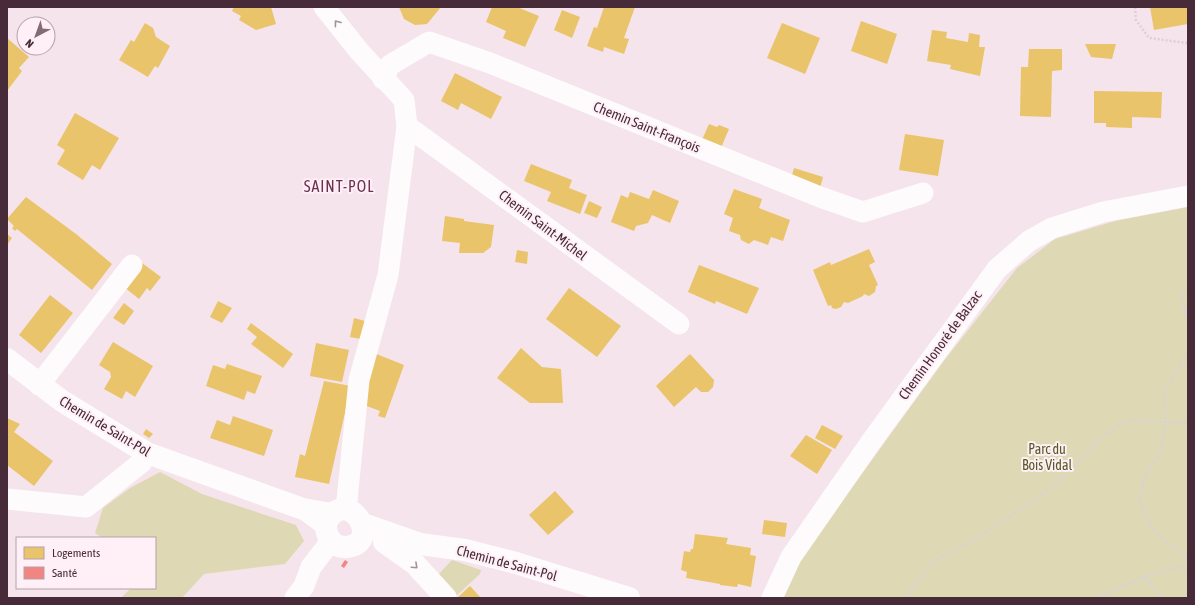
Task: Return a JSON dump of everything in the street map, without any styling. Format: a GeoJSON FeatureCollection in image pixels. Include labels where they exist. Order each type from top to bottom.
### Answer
{"type":"FeatureCollection","features":[{"type":"Feature","properties":{"kind":"main road","name":"Chemin de Saint-Pol"},"geometry":{"type":"LineString","coordinates":[[7,359],[39,385],[147,453],[303,509],[332,522],[357,514],[362,531]]}},
{"type":"Feature","properties":{"kind":"main road"},"geometry":{"type":"LineString","coordinates":[[332,522],[341,547],[347,547],[357,542],[362,531],[385,537],[415,564],[446,598]]}},
{"type":"Feature","properties":{"kind":"main road","name":"Chemin de Saint-Pol"},"geometry":{"type":"LineString","coordinates":[[385,537],[420,544],[465,550],[516,563],[629,598]]}},
{"type":"Feature","properties":{"kind":"street"},"geometry":{"type":"LineString","coordinates":[[295,598],[304,586],[311,567],[332,522],[359,380],[388,275],[407,126],[404,100],[383,79],[349,40],[324,7]]}},
{"type":"Feature","properties":{"kind":"street","name":"Chemin Saint-François"},"geometry":{"type":"LineString","coordinates":[[383,79],[390,65],[429,42],[490,63],[798,189],[863,212],[923,193]]}},
{"type":"Feature","properties":{"kind":"street","name":"Chemin Saint-Michel"},"geometry":{"type":"LineString","coordinates":[[407,126],[679,324]]}},
{"type":"Feature","properties":{"kind":"street","name":"Chemin Honoré de Balzac"},"geometry":{"type":"LineString","coordinates":[[772,598],[791,557],[873,439],[997,269],[1028,241],[1052,228],[1103,212],[1188,196]]}},
{"type":"Feature","properties":{"kind":"street"},"geometry":{"type":"LineString","coordinates":[[39,385],[132,265]]}},
{"type":"Feature","properties":{"kind":"street"},"geometry":{"type":"LineString","coordinates":[[7,499],[86,507],[142,462],[147,453]]}},
{"type":"Feature","properties":{"kind":"path"},"geometry":{"type":"LineString","coordinates":[[1136,7],[1136,20],[1148,38],[1188,43]]}},
{"type":"Feature","properties":{"kind":"path"},"geometry":{"type":"LineString","coordinates":[[1188,292],[1182,293],[1182,305],[1188,320]]}},
{"type":"Feature","properties":{"kind":"path"},"geometry":{"type":"LineString","coordinates":[[1182,305],[1188,312]]}},
{"type":"Feature","properties":{"kind":"path"},"geometry":{"type":"LineString","coordinates":[[1188,348],[1187,356],[1164,392],[1166,421],[1161,450],[1146,473],[1140,497],[1151,528],[1188,559]]}},
{"type":"Feature","properties":{"kind":"path"},"geometry":{"type":"LineString","coordinates":[[906,598],[930,564],[984,534],[1043,494],[1068,473],[1099,439],[1127,420],[1188,423]]}},
{"type":"Feature","properties":{"kind":"path"},"geometry":{"type":"LineString","coordinates":[[1095,598],[1144,577],[1178,567],[1188,570]]}},
{"type":"Feature","properties":{"kind":"path"},"geometry":{"type":"LineString","coordinates":[[1144,577],[1161,598]]}},
{"type":"Feature","properties":{"kind":"green space","name":"Parc du Bois Vidal"},"geometry":{"type":"Polygon","coordinates":[[[1188,207],[1188,598],[780,598],[805,552],[943,362],[1017,268],[1055,239],[1115,221],[1188,207]]]}},
{"type":"Feature","properties":{"kind":"green space"},"geometry":{"type":"Polygon","coordinates":[[[160,472],[202,494],[296,525],[304,541],[285,564],[204,574],[182,598],[121,598],[130,589],[156,589],[156,537],[101,537],[95,533],[103,508],[130,488],[160,472]]]}},
{"type":"Feature","properties":{"kind":"green space"},"geometry":{"type":"Polygon","coordinates":[[[452,560],[481,570],[480,574],[456,596],[437,576],[452,560]]]}},
{"type":"Feature","properties":{"kind":"building: Logements"},"geometry":{"type":"Polygon","coordinates":[[[234,7],[271,7],[276,24],[256,30],[239,20],[241,16],[232,11],[234,7]]]}},
{"type":"Feature","properties":{"kind":"building: Logements"},"geometry":{"type":"Polygon","coordinates":[[[399,7],[441,7],[427,24],[415,25],[404,19],[399,7]]]}},
{"type":"Feature","properties":{"kind":"building: Logements"},"geometry":{"type":"Polygon","coordinates":[[[492,7],[517,7],[539,16],[525,47],[503,38],[506,31],[486,22],[492,7]]]}},
{"type":"Feature","properties":{"kind":"building: Logements"},"geometry":{"type":"Polygon","coordinates":[[[604,7],[635,7],[624,38],[629,39],[624,54],[604,47],[603,52],[587,46],[594,27],[597,28],[604,7]]]}},
{"type":"Feature","properties":{"kind":"building: Logements"},"geometry":{"type":"Polygon","coordinates":[[[1150,7],[1188,7],[1188,24],[1154,30],[1150,7]]]}},
{"type":"Feature","properties":{"kind":"building: Logements"},"geometry":{"type":"Polygon","coordinates":[[[562,10],[580,17],[572,38],[554,30],[562,10]]]}},
{"type":"Feature","properties":{"kind":"building: Logements"},"geometry":{"type":"Polygon","coordinates":[[[861,21],[897,34],[887,64],[851,51],[861,21]]]}},
{"type":"Feature","properties":{"kind":"building: Logements"},"geometry":{"type":"Polygon","coordinates":[[[145,23],[153,28],[156,37],[170,46],[158,68],[155,66],[148,77],[119,60],[131,40],[134,42],[145,23]]]}},
{"type":"Feature","properties":{"kind":"building: Logements"},"geometry":{"type":"Polygon","coordinates":[[[782,23],[820,38],[805,74],[767,58],[782,23]]]}},
{"type":"Feature","properties":{"kind":"building: Logements"},"geometry":{"type":"Polygon","coordinates":[[[932,30],[947,32],[946,38],[968,42],[969,33],[980,35],[979,47],[985,47],[980,76],[950,69],[951,65],[927,61],[932,30]]]}},
{"type":"Feature","properties":{"kind":"building: Logements"},"geometry":{"type":"Polygon","coordinates":[[[7,38],[16,46],[16,56],[29,57],[19,68],[22,71],[7,91],[7,38]]]}},
{"type":"Feature","properties":{"kind":"building: Logements"},"geometry":{"type":"Polygon","coordinates":[[[1085,44],[1116,44],[1112,59],[1091,57],[1085,44]]]}},
{"type":"Feature","properties":{"kind":"building: Logements"},"geometry":{"type":"Polygon","coordinates":[[[1029,49],[1062,49],[1062,70],[1052,71],[1051,117],[1020,116],[1021,67],[1028,67],[1029,49]]]}},
{"type":"Feature","properties":{"kind":"building: Logements"},"geometry":{"type":"Polygon","coordinates":[[[455,73],[502,97],[491,119],[461,103],[458,110],[441,101],[455,73]]]}},
{"type":"Feature","properties":{"kind":"building: Logements"},"geometry":{"type":"Polygon","coordinates":[[[1094,91],[1162,92],[1161,118],[1132,117],[1132,128],[1106,127],[1106,123],[1094,123],[1094,91]]]}},
{"type":"Feature","properties":{"kind":"building: Logements"},"geometry":{"type":"Polygon","coordinates":[[[75,113],[119,138],[100,170],[92,165],[83,180],[57,164],[65,150],[57,145],[75,113]]]}},
{"type":"Feature","properties":{"kind":"building: Logements"},"geometry":{"type":"Polygon","coordinates":[[[709,124],[717,127],[719,125],[729,129],[720,150],[701,142],[709,124]]]}},
{"type":"Feature","properties":{"kind":"building: Logements"},"geometry":{"type":"Polygon","coordinates":[[[905,134],[944,140],[938,176],[899,170],[905,134]]]}},
{"type":"Feature","properties":{"kind":"building: Logements"},"geometry":{"type":"Polygon","coordinates":[[[531,164],[572,180],[569,188],[587,195],[580,214],[547,201],[551,192],[524,181],[531,164]]]}},
{"type":"Feature","properties":{"kind":"building: Logements"},"geometry":{"type":"Polygon","coordinates":[[[794,168],[823,177],[820,188],[791,179],[794,168]]]}},
{"type":"Feature","properties":{"kind":"building: Logements"},"geometry":{"type":"Polygon","coordinates":[[[734,189],[762,199],[759,208],[790,220],[783,241],[771,237],[768,245],[754,240],[749,244],[741,240],[740,235],[729,231],[733,218],[724,214],[734,189]]]}},
{"type":"Feature","properties":{"kind":"building: Logements"},"geometry":{"type":"Polygon","coordinates":[[[653,190],[679,201],[670,223],[652,215],[648,223],[636,226],[634,231],[611,222],[621,195],[628,198],[630,192],[649,199],[653,190]]]}},
{"type":"Feature","properties":{"kind":"building: Logements"},"geometry":{"type":"Polygon","coordinates":[[[26,197],[76,234],[112,264],[92,290],[17,229],[15,231],[12,228],[14,226],[7,219],[26,197]]]}},
{"type":"Feature","properties":{"kind":"building: Logements"},"geometry":{"type":"Polygon","coordinates":[[[589,201],[602,207],[597,218],[584,213],[589,201]]]}},
{"type":"Feature","properties":{"kind":"building: Logements"},"geometry":{"type":"Polygon","coordinates":[[[445,216],[464,219],[464,221],[494,225],[491,247],[483,253],[459,253],[460,243],[442,241],[445,216]]]}},
{"type":"Feature","properties":{"kind":"building: Logements"},"geometry":{"type":"Polygon","coordinates":[[[7,234],[12,238],[7,245],[7,234]]]}},
{"type":"Feature","properties":{"kind":"building: Logements"},"geometry":{"type":"Polygon","coordinates":[[[869,249],[875,262],[869,265],[878,285],[876,286],[875,292],[869,296],[864,294],[863,296],[848,303],[844,302],[841,307],[836,309],[832,308],[831,305],[828,306],[813,270],[830,262],[831,265],[869,249]]]}},
{"type":"Feature","properties":{"kind":"building: Logements"},"geometry":{"type":"Polygon","coordinates":[[[517,250],[528,252],[527,264],[515,262],[517,250]]]}},
{"type":"Feature","properties":{"kind":"building: Logements"},"geometry":{"type":"Polygon","coordinates":[[[142,263],[161,277],[150,291],[147,288],[139,299],[124,287],[142,263]]]}},
{"type":"Feature","properties":{"kind":"building: Logements"},"geometry":{"type":"Polygon","coordinates":[[[699,265],[759,288],[747,314],[716,301],[715,304],[688,292],[699,265]]]}},
{"type":"Feature","properties":{"kind":"building: Logements"},"geometry":{"type":"Polygon","coordinates":[[[569,288],[621,326],[597,357],[546,319],[569,288]]]}},
{"type":"Feature","properties":{"kind":"building: Logements"},"geometry":{"type":"Polygon","coordinates":[[[50,295],[73,313],[41,353],[19,335],[50,295]]]}},
{"type":"Feature","properties":{"kind":"building: Logements"},"geometry":{"type":"Polygon","coordinates":[[[218,301],[232,308],[222,323],[210,317],[218,301]]]}},
{"type":"Feature","properties":{"kind":"building: Logements"},"geometry":{"type":"Polygon","coordinates":[[[124,303],[134,311],[124,325],[113,318],[124,303]]]}},
{"type":"Feature","properties":{"kind":"building: Logements"},"geometry":{"type":"Polygon","coordinates":[[[354,318],[365,321],[361,339],[350,337],[354,318]]]}},
{"type":"Feature","properties":{"kind":"building: Logements"},"geometry":{"type":"Polygon","coordinates":[[[251,323],[293,354],[283,368],[251,344],[257,337],[247,329],[251,323]]]}},
{"type":"Feature","properties":{"kind":"building: Logements"},"geometry":{"type":"Polygon","coordinates":[[[113,342],[153,366],[135,397],[126,391],[122,399],[104,389],[111,377],[110,372],[99,365],[113,342]]]}},
{"type":"Feature","properties":{"kind":"building: Logements"},"geometry":{"type":"Polygon","coordinates":[[[316,343],[349,350],[342,382],[310,376],[316,343]]]}},
{"type":"Feature","properties":{"kind":"building: Logements"},"geometry":{"type":"Polygon","coordinates":[[[521,348],[542,367],[561,369],[563,403],[530,403],[497,378],[521,348]]]}},
{"type":"Feature","properties":{"kind":"building: Logements"},"geometry":{"type":"Polygon","coordinates":[[[374,353],[404,365],[385,418],[378,416],[380,411],[364,405],[364,393],[374,353]]]}},
{"type":"Feature","properties":{"kind":"building: Logements"},"geometry":{"type":"Polygon","coordinates":[[[690,354],[714,380],[713,387],[708,392],[701,392],[696,387],[674,407],[656,386],[690,354]]]}},
{"type":"Feature","properties":{"kind":"building: Logements"},"geometry":{"type":"Polygon","coordinates":[[[227,364],[262,376],[255,394],[247,391],[244,400],[206,386],[213,365],[225,369],[227,364]]]}},
{"type":"Feature","properties":{"kind":"building: Logements"},"geometry":{"type":"Polygon","coordinates":[[[324,381],[351,386],[329,484],[295,477],[300,454],[305,456],[324,381]]]}},
{"type":"Feature","properties":{"kind":"building: Logements"},"geometry":{"type":"Polygon","coordinates":[[[233,416],[273,430],[264,456],[210,438],[217,420],[230,425],[233,416]]]}},
{"type":"Feature","properties":{"kind":"building: Logements"},"geometry":{"type":"Polygon","coordinates":[[[7,418],[20,424],[14,432],[53,461],[34,486],[7,465],[7,418]]]}},
{"type":"Feature","properties":{"kind":"building: Logements"},"geometry":{"type":"Polygon","coordinates":[[[822,425],[843,436],[835,449],[815,438],[822,425]]]}},
{"type":"Feature","properties":{"kind":"building: Logements"},"geometry":{"type":"Polygon","coordinates":[[[146,429],[153,434],[149,438],[143,434],[146,429]]]}},
{"type":"Feature","properties":{"kind":"building: Logements"},"geometry":{"type":"Polygon","coordinates":[[[806,435],[832,450],[817,474],[790,456],[806,435]]]}},
{"type":"Feature","properties":{"kind":"building: Logements"},"geometry":{"type":"Polygon","coordinates":[[[555,491],[574,512],[548,535],[529,515],[555,491]]]}},
{"type":"Feature","properties":{"kind":"building: Logements"},"geometry":{"type":"Polygon","coordinates":[[[764,520],[787,523],[785,537],[762,534],[764,520]]]}},
{"type":"Feature","properties":{"kind":"building: Logements"},"geometry":{"type":"Polygon","coordinates":[[[695,534],[728,538],[726,544],[751,548],[750,555],[756,556],[751,587],[738,584],[737,587],[720,585],[686,578],[687,572],[681,570],[684,551],[690,552],[691,549],[693,549],[695,534]]]}},
{"type":"Feature","properties":{"kind":"building: Logements"},"geometry":{"type":"Polygon","coordinates":[[[470,586],[481,598],[457,598],[470,586]]]}},
{"type":"Feature","properties":{"kind":"building: Santé"},"geometry":{"type":"Polygon","coordinates":[[[345,560],[348,562],[344,568],[341,566],[345,560]]]}},
{"type":"Feature","properties":{"kind":"district","name":"SAINT-POL"},"geometry":{"type":"Point","coordinates":[339,186]}}]}
